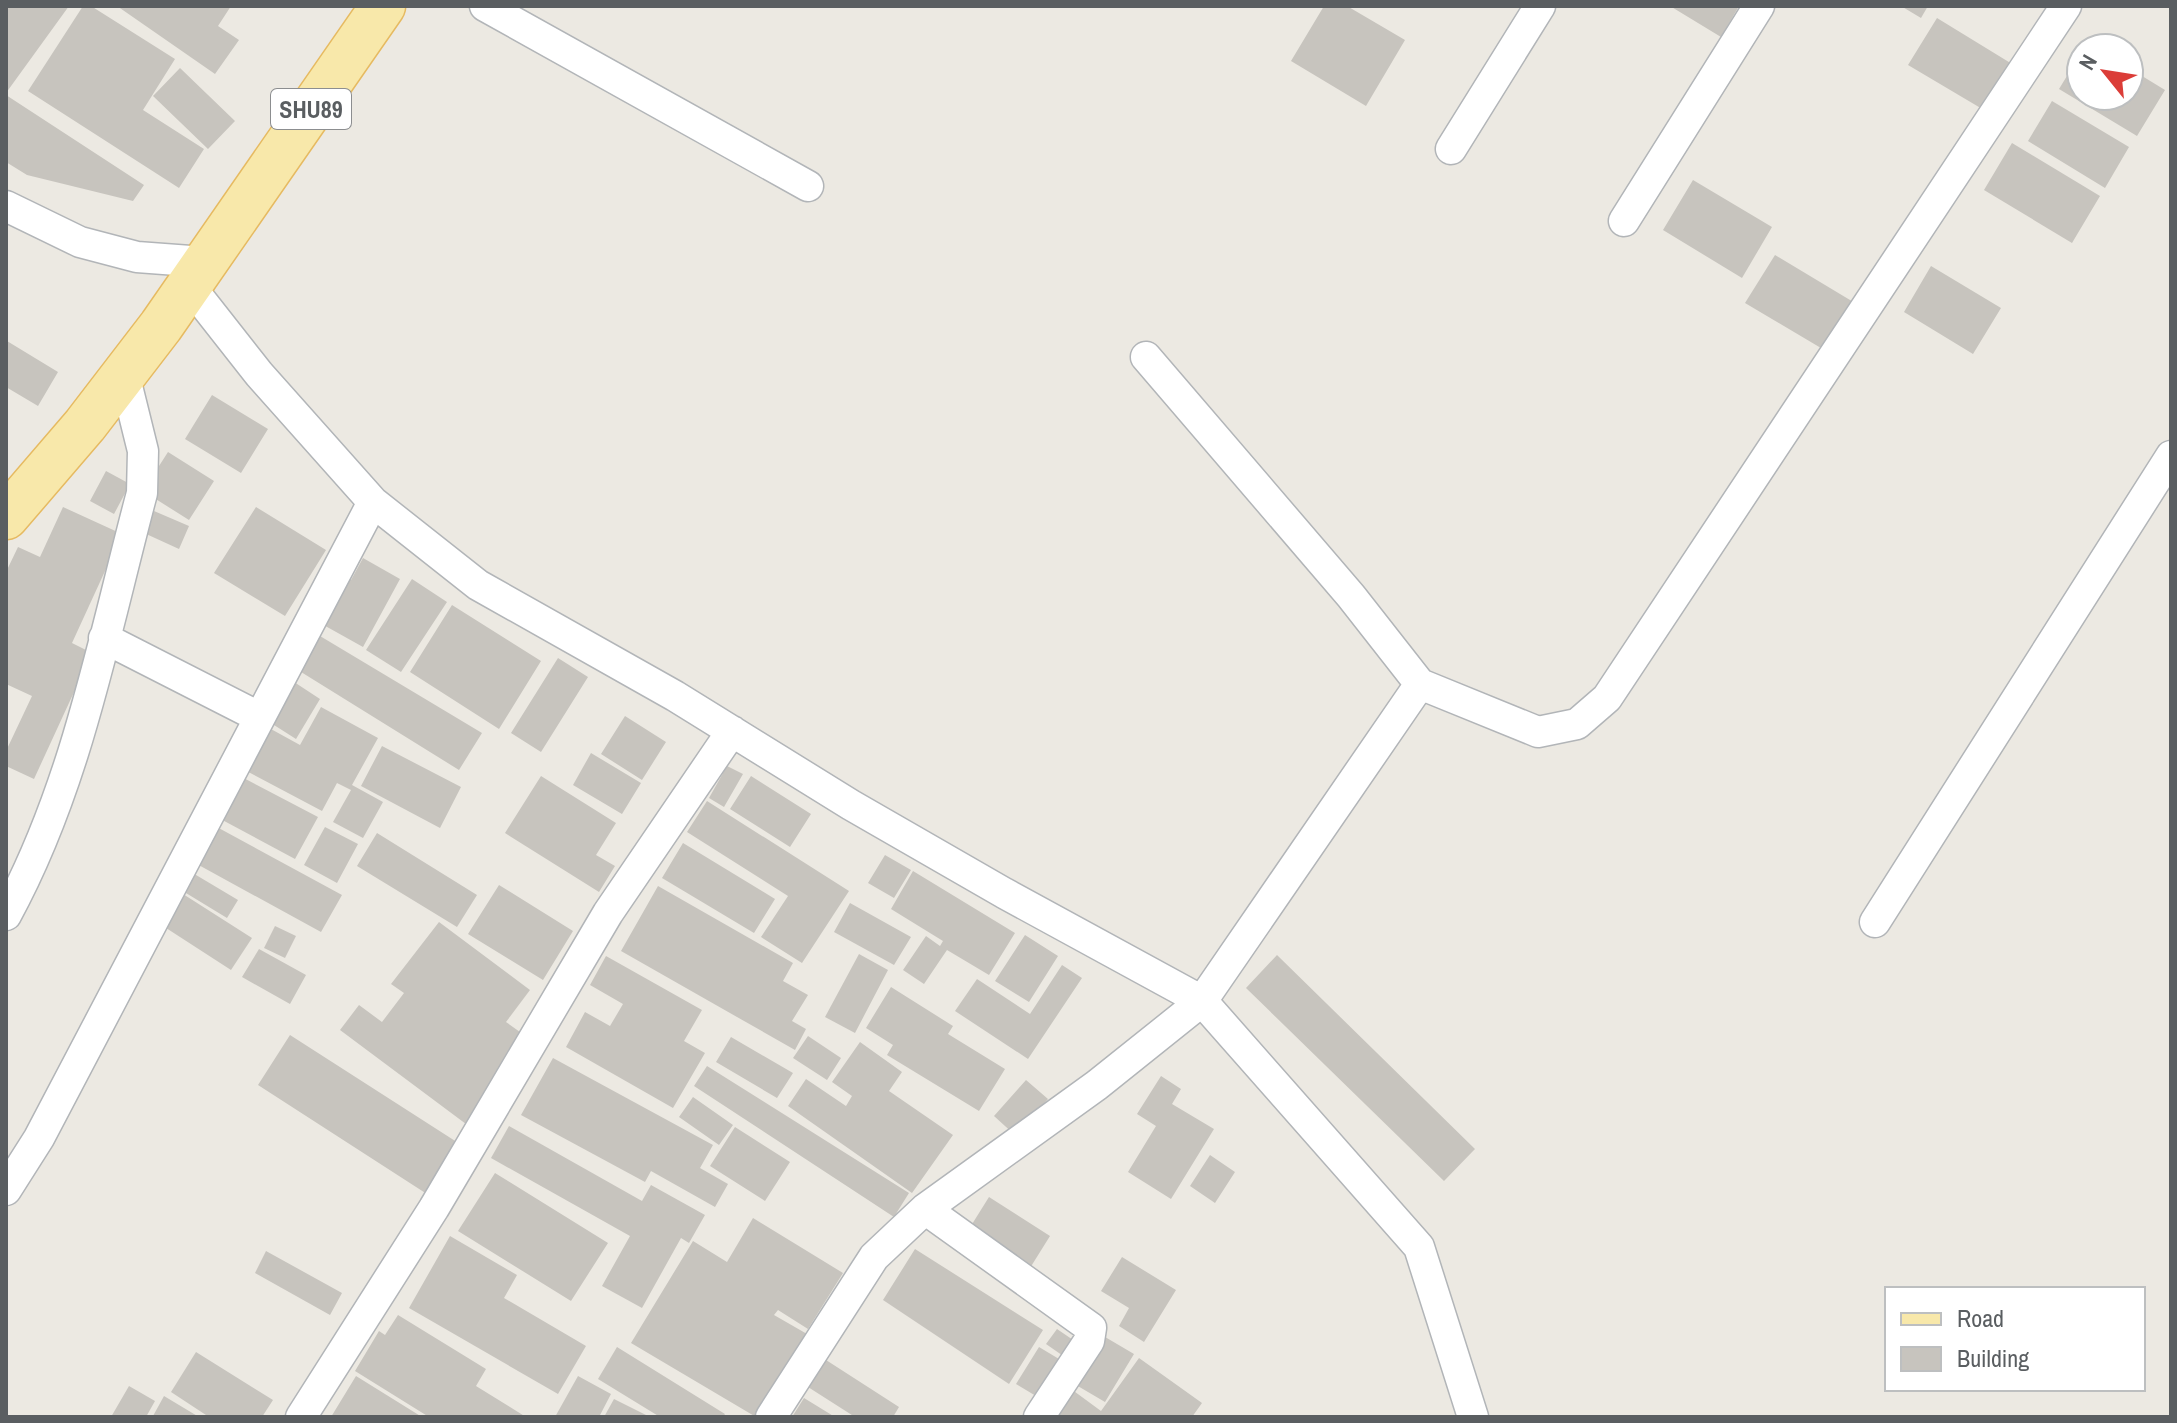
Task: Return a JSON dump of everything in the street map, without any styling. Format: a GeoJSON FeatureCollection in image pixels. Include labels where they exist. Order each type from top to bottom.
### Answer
{"type":"FeatureCollection","features":[{"type":"Feature","properties":{"kind":"main road","name":"SHU89"},"geometry":{"type":"LineString","coordinates":[[6,517],[161,326],[383,6]]}},
{"type":"Feature","properties":{"kind":"street"},"geometry":{"type":"LineString","coordinates":[[485,6],[808,186]]}},
{"type":"Feature","properties":{"kind":"street"},"geometry":{"type":"LineString","coordinates":[[1451,149],[1540,6]]}},
{"type":"Feature","properties":{"kind":"street"},"geometry":{"type":"LineString","coordinates":[[1624,221],[1759,6]]}},
{"type":"Feature","properties":{"kind":"street"},"geometry":{"type":"LineString","coordinates":[[1146,357],[1351,596],[1420,684],[1538,732],[1577,724],[1607,698],[2066,6]]}},
{"type":"Feature","properties":{"kind":"street"},"geometry":{"type":"LineString","coordinates":[[6,206],[80,242],[196,274],[259,374],[373,502],[478,585],[1004,893],[1202,1001],[1419,1247],[1473,1417]]}},
{"type":"Feature","properties":{"kind":"street"},"geometry":{"type":"LineString","coordinates":[[6,915],[22,886],[76,746],[142,493],[143,451],[124,374]]}},
{"type":"Feature","properties":{"kind":"street"},"geometry":{"type":"LineString","coordinates":[[1875,922],[2171,456]]}},
{"type":"Feature","properties":{"kind":"street"},"geometry":{"type":"LineString","coordinates":[[6,1190],[39,1138],[373,502]]}},
{"type":"Feature","properties":{"kind":"street"},"geometry":{"type":"LineString","coordinates":[[104,638],[259,717]]}},
{"type":"Feature","properties":{"kind":"street"},"geometry":{"type":"LineString","coordinates":[[771,1417],[874,1257],[925,1209],[1097,1085],[1202,1001],[1420,684]]}},
{"type":"Feature","properties":{"kind":"street"},"geometry":{"type":"LineString","coordinates":[[301,1417],[434,1208],[608,913],[732,731]]}},
{"type":"Feature","properties":{"kind":"street"},"geometry":{"type":"LineString","coordinates":[[925,1209],[1091,1328],[1089,1341],[1039,1417]]}},
{"type":"Feature","properties":{"kind":"building"},"geometry":{"type":"Polygon","coordinates":[[[6,6],[69,6],[6,93],[6,6]]]}},
{"type":"Feature","properties":{"kind":"building"},"geometry":{"type":"Polygon","coordinates":[[[83,6],[91,6],[175,59],[143,110],[204,149],[179,188],[28,91],[83,6]]]}},
{"type":"Feature","properties":{"kind":"building"},"geometry":{"type":"Polygon","coordinates":[[[117,6],[231,6],[218,26],[239,40],[215,74],[117,6]]]}},
{"type":"Feature","properties":{"kind":"building"},"geometry":{"type":"Polygon","coordinates":[[[1324,6],[1347,6],[1405,40],[1366,106],[1291,61],[1324,6]]]}},
{"type":"Feature","properties":{"kind":"building"},"geometry":{"type":"Polygon","coordinates":[[[1670,6],[1739,6],[1721,37],[1670,6]]]}},
{"type":"Feature","properties":{"kind":"building"},"geometry":{"type":"Polygon","coordinates":[[[1901,6],[1928,6],[1921,18],[1901,6]]]}},
{"type":"Feature","properties":{"kind":"building"},"geometry":{"type":"Polygon","coordinates":[[[1937,18],[2017,67],[1989,113],[1908,65],[1937,18]]]}},
{"type":"Feature","properties":{"kind":"building"},"geometry":{"type":"Polygon","coordinates":[[[180,68],[235,121],[208,149],[153,96],[180,68]]]}},
{"type":"Feature","properties":{"kind":"building"},"geometry":{"type":"Polygon","coordinates":[[[2145,78],[2165,90],[2137,136],[2097,112],[2145,112],[2145,78]]]}},
{"type":"Feature","properties":{"kind":"building"},"geometry":{"type":"Polygon","coordinates":[[[2065,79],[2065,93],[2059,89],[2065,79]]]}},
{"type":"Feature","properties":{"kind":"building"},"geometry":{"type":"Polygon","coordinates":[[[6,95],[144,185],[133,201],[27,175],[6,162],[6,95]]]}},
{"type":"Feature","properties":{"kind":"building"},"geometry":{"type":"Polygon","coordinates":[[[2052,101],[2065,109],[2065,112],[2070,112],[2129,147],[2105,188],[2028,141],[2052,101]]]}},
{"type":"Feature","properties":{"kind":"building"},"geometry":{"type":"Polygon","coordinates":[[[2012,143],[2100,196],[2072,243],[1984,190],[2012,143]]]}},
{"type":"Feature","properties":{"kind":"building"},"geometry":{"type":"Polygon","coordinates":[[[1693,180],[1772,227],[1742,278],[1663,230],[1693,180]]]}},
{"type":"Feature","properties":{"kind":"building"},"geometry":{"type":"Polygon","coordinates":[[[1775,255],[1855,303],[1826,351],[1745,303],[1775,255]]]}},
{"type":"Feature","properties":{"kind":"building"},"geometry":{"type":"Polygon","coordinates":[[[1931,266],[2001,308],[1973,354],[1904,312],[1931,266]]]}},
{"type":"Feature","properties":{"kind":"building"},"geometry":{"type":"Polygon","coordinates":[[[7,341],[58,372],[38,406],[6,387],[7,341]]]}},
{"type":"Feature","properties":{"kind":"building"},"geometry":{"type":"Polygon","coordinates":[[[212,395],[268,429],[241,473],[185,439],[212,395]]]}},
{"type":"Feature","properties":{"kind":"building"},"geometry":{"type":"Polygon","coordinates":[[[168,452],[214,481],[189,520],[143,491],[168,452]]]}},
{"type":"Feature","properties":{"kind":"building"},"geometry":{"type":"Polygon","coordinates":[[[106,471],[130,484],[114,514],[90,501],[106,471]]]}},
{"type":"Feature","properties":{"kind":"building"},"geometry":{"type":"Polygon","coordinates":[[[63,507],[122,534],[72,643],[92,653],[34,779],[6,766],[6,751],[32,696],[6,684],[6,572],[18,547],[40,557],[63,507]]]}},
{"type":"Feature","properties":{"kind":"building"},"geometry":{"type":"Polygon","coordinates":[[[256,507],[326,550],[285,616],[214,573],[256,507]]]}},
{"type":"Feature","properties":{"kind":"building"},"geometry":{"type":"Polygon","coordinates":[[[154,511],[189,526],[179,549],[144,533],[154,511]]]}},
{"type":"Feature","properties":{"kind":"building"},"geometry":{"type":"Polygon","coordinates":[[[363,558],[400,579],[363,647],[320,623],[345,576],[351,580],[363,558]]]}},
{"type":"Feature","properties":{"kind":"building"},"geometry":{"type":"Polygon","coordinates":[[[412,579],[447,602],[401,672],[366,650],[412,579]]]}},
{"type":"Feature","properties":{"kind":"building"},"geometry":{"type":"Polygon","coordinates":[[[452,605],[541,661],[499,729],[410,672],[452,605]]]}},
{"type":"Feature","properties":{"kind":"building"},"geometry":{"type":"Polygon","coordinates":[[[315,633],[482,733],[459,770],[293,667],[315,633]]]}},
{"type":"Feature","properties":{"kind":"building"},"geometry":{"type":"Polygon","coordinates":[[[558,658],[588,677],[541,752],[511,733],[558,658]]]}},
{"type":"Feature","properties":{"kind":"building"},"geometry":{"type":"Polygon","coordinates":[[[288,678],[320,699],[296,739],[263,718],[288,678]]]}},
{"type":"Feature","properties":{"kind":"building"},"geometry":{"type":"Polygon","coordinates":[[[321,707],[378,738],[352,785],[383,802],[363,838],[333,822],[351,790],[337,783],[322,811],[237,766],[260,723],[300,745],[321,707]]]}},
{"type":"Feature","properties":{"kind":"building"},"geometry":{"type":"Polygon","coordinates":[[[625,716],[666,742],[642,780],[601,754],[625,716]]]}},
{"type":"Feature","properties":{"kind":"building"},"geometry":{"type":"Polygon","coordinates":[[[382,746],[461,787],[440,828],[361,786],[382,746]]]}},
{"type":"Feature","properties":{"kind":"building"},"geometry":{"type":"Polygon","coordinates":[[[591,753],[641,783],[622,814],[573,785],[591,753]]]}},
{"type":"Feature","properties":{"kind":"building"},"geometry":{"type":"Polygon","coordinates":[[[727,766],[743,774],[724,807],[709,798],[727,766]]]}},
{"type":"Feature","properties":{"kind":"building"},"geometry":{"type":"Polygon","coordinates":[[[236,774],[318,817],[295,859],[213,815],[236,774]]]}},
{"type":"Feature","properties":{"kind":"building"},"geometry":{"type":"Polygon","coordinates":[[[541,776],[616,823],[596,855],[615,866],[599,892],[505,833],[541,776]]]}},
{"type":"Feature","properties":{"kind":"building"},"geometry":{"type":"Polygon","coordinates":[[[751,776],[811,814],[790,847],[730,809],[751,776]]]}},
{"type":"Feature","properties":{"kind":"building"},"geometry":{"type":"Polygon","coordinates":[[[707,801],[849,891],[802,963],[761,937],[788,896],[687,832],[707,801]]]}},
{"type":"Feature","properties":{"kind":"building"},"geometry":{"type":"Polygon","coordinates":[[[215,826],[342,895],[321,932],[195,863],[215,826]]]}},
{"type":"Feature","properties":{"kind":"building"},"geometry":{"type":"Polygon","coordinates":[[[325,827],[358,844],[337,883],[304,865],[325,827]]]}},
{"type":"Feature","properties":{"kind":"building"},"geometry":{"type":"Polygon","coordinates":[[[377,833],[477,895],[457,927],[357,866],[377,833]]]}},
{"type":"Feature","properties":{"kind":"building"},"geometry":{"type":"Polygon","coordinates":[[[683,843],[775,899],[754,933],[662,878],[683,843]]]}},
{"type":"Feature","properties":{"kind":"building"},"geometry":{"type":"Polygon","coordinates":[[[885,855],[911,870],[894,898],[868,883],[885,855]]]}},
{"type":"Feature","properties":{"kind":"building"},"geometry":{"type":"Polygon","coordinates":[[[913,871],[1015,933],[989,975],[947,950],[924,984],[903,970],[926,936],[940,946],[943,941],[891,909],[913,871]]]}},
{"type":"Feature","properties":{"kind":"building"},"geometry":{"type":"Polygon","coordinates":[[[191,872],[238,900],[227,918],[181,890],[191,872]]]}},
{"type":"Feature","properties":{"kind":"building"},"geometry":{"type":"Polygon","coordinates":[[[499,885],[573,931],[543,980],[468,934],[499,885]]]}},
{"type":"Feature","properties":{"kind":"building"},"geometry":{"type":"Polygon","coordinates":[[[658,886],[793,963],[783,981],[808,995],[792,1021],[806,1029],[795,1050],[621,951],[658,886]]]}},
{"type":"Feature","properties":{"kind":"building"},"geometry":{"type":"Polygon","coordinates":[[[183,894],[252,938],[231,970],[163,926],[183,894]]]}},
{"type":"Feature","properties":{"kind":"building"},"geometry":{"type":"Polygon","coordinates":[[[850,903],[911,937],[894,965],[834,932],[850,903]]]}},
{"type":"Feature","properties":{"kind":"building"},"geometry":{"type":"Polygon","coordinates":[[[439,922],[530,990],[506,1022],[527,1037],[470,1127],[340,1030],[359,1005],[382,1022],[404,993],[391,984],[439,922]]]}},
{"type":"Feature","properties":{"kind":"building"},"geometry":{"type":"Polygon","coordinates":[[[275,926],[296,936],[285,958],[264,948],[275,926]]]}},
{"type":"Feature","properties":{"kind":"building"},"geometry":{"type":"Polygon","coordinates":[[[1025,935],[1058,956],[1029,1002],[995,981],[1025,935]]]}},
{"type":"Feature","properties":{"kind":"building"},"geometry":{"type":"Polygon","coordinates":[[[259,949],[306,975],[290,1004],[242,977],[259,949]]]}},
{"type":"Feature","properties":{"kind":"building"},"geometry":{"type":"Polygon","coordinates":[[[859,954],[888,970],[855,1033],[825,1017],[859,954]]]}},
{"type":"Feature","properties":{"kind":"building"},"geometry":{"type":"Polygon","coordinates":[[[1277,955],[1475,1149],[1444,1181],[1246,988],[1277,955]]]}},
{"type":"Feature","properties":{"kind":"building"},"geometry":{"type":"Polygon","coordinates":[[[606,956],[702,1010],[684,1041],[705,1053],[673,1108],[566,1047],[585,1012],[610,1026],[623,1004],[590,985],[606,956]]]}},
{"type":"Feature","properties":{"kind":"building"},"geometry":{"type":"Polygon","coordinates":[[[1062,965],[1082,978],[1028,1059],[955,1011],[977,979],[1030,1014],[1062,965]]]}},
{"type":"Feature","properties":{"kind":"building"},"geometry":{"type":"Polygon","coordinates":[[[891,987],[953,1026],[948,1034],[1005,1069],[979,1111],[887,1055],[893,1045],[866,1028],[891,987]]]}},
{"type":"Feature","properties":{"kind":"building"},"geometry":{"type":"Polygon","coordinates":[[[290,1035],[463,1146],[430,1196],[258,1085],[290,1035]]]}},
{"type":"Feature","properties":{"kind":"building"},"geometry":{"type":"Polygon","coordinates":[[[808,1036],[841,1058],[827,1080],[793,1058],[808,1036]]]}},
{"type":"Feature","properties":{"kind":"building"},"geometry":{"type":"Polygon","coordinates":[[[731,1037],[793,1073],[777,1098],[716,1062],[731,1037]]]}},
{"type":"Feature","properties":{"kind":"building"},"geometry":{"type":"Polygon","coordinates":[[[860,1042],[902,1072],[889,1091],[953,1135],[912,1193],[788,1106],[806,1079],[846,1106],[852,1096],[832,1082],[860,1042]]]}},
{"type":"Feature","properties":{"kind":"building"},"geometry":{"type":"Polygon","coordinates":[[[553,1058],[713,1145],[700,1168],[728,1184],[715,1207],[651,1171],[645,1182],[521,1115],[553,1058]]]}},
{"type":"Feature","properties":{"kind":"building"},"geometry":{"type":"Polygon","coordinates":[[[707,1066],[909,1193],[894,1217],[694,1086],[707,1066]]]}},
{"type":"Feature","properties":{"kind":"building"},"geometry":{"type":"Polygon","coordinates":[[[1161,1076],[1181,1089],[1172,1104],[1214,1129],[1171,1199],[1128,1172],[1156,1126],[1137,1114],[1161,1076]]]}},
{"type":"Feature","properties":{"kind":"building"},"geometry":{"type":"Polygon","coordinates":[[[1026,1080],[1048,1099],[1016,1136],[994,1116],[1026,1080]]]}},
{"type":"Feature","properties":{"kind":"building"},"geometry":{"type":"Polygon","coordinates":[[[693,1097],[733,1125],[719,1145],[679,1117],[693,1097]]]}},
{"type":"Feature","properties":{"kind":"building"},"geometry":{"type":"Polygon","coordinates":[[[509,1126],[642,1201],[651,1185],[705,1215],[689,1243],[681,1238],[642,1308],[602,1286],[630,1236],[491,1158],[509,1126]]]}},
{"type":"Feature","properties":{"kind":"building"},"geometry":{"type":"Polygon","coordinates":[[[735,1127],[790,1162],[765,1201],[710,1166],[735,1127]]]}},
{"type":"Feature","properties":{"kind":"building"},"geometry":{"type":"Polygon","coordinates":[[[1210,1155],[1235,1172],[1215,1203],[1190,1186],[1210,1155]]]}},
{"type":"Feature","properties":{"kind":"building"},"geometry":{"type":"Polygon","coordinates":[[[495,1173],[608,1243],[571,1301],[458,1231],[495,1173]]]}},
{"type":"Feature","properties":{"kind":"building"},"geometry":{"type":"Polygon","coordinates":[[[989,1197],[1050,1236],[1030,1268],[969,1229],[989,1197]]]}},
{"type":"Feature","properties":{"kind":"building"},"geometry":{"type":"Polygon","coordinates":[[[753,1218],[843,1273],[808,1329],[778,1310],[774,1315],[807,1334],[756,1417],[631,1343],[693,1241],[727,1262],[753,1218]]]}},
{"type":"Feature","properties":{"kind":"building"},"geometry":{"type":"Polygon","coordinates":[[[450,1236],[517,1275],[504,1298],[586,1346],[558,1394],[409,1308],[450,1236]]]}},
{"type":"Feature","properties":{"kind":"building"},"geometry":{"type":"Polygon","coordinates":[[[915,1249],[1043,1330],[1009,1384],[883,1300],[915,1249]]]}},
{"type":"Feature","properties":{"kind":"building"},"geometry":{"type":"Polygon","coordinates":[[[266,1251],[342,1293],[330,1315],[255,1273],[266,1251]]]}},
{"type":"Feature","properties":{"kind":"building"},"geometry":{"type":"Polygon","coordinates":[[[1122,1257],[1176,1290],[1144,1342],[1119,1326],[1129,1308],[1101,1291],[1122,1257]]]}},
{"type":"Feature","properties":{"kind":"building"},"geometry":{"type":"Polygon","coordinates":[[[398,1315],[486,1369],[476,1386],[526,1417],[429,1417],[355,1371],[379,1331],[385,1335],[398,1315]]]}},
{"type":"Feature","properties":{"kind":"building"},"geometry":{"type":"Polygon","coordinates":[[[1057,1329],[1079,1344],[1069,1360],[1046,1344],[1057,1329]]]}},
{"type":"Feature","properties":{"kind":"building"},"geometry":{"type":"Polygon","coordinates":[[[1100,1334],[1134,1354],[1105,1402],[1071,1382],[1100,1334]]]}},
{"type":"Feature","properties":{"kind":"building"},"geometry":{"type":"Polygon","coordinates":[[[617,1347],[725,1414],[723,1417],[660,1417],[598,1379],[617,1347]]]}},
{"type":"Feature","properties":{"kind":"building"},"geometry":{"type":"Polygon","coordinates":[[[1039,1347],[1064,1362],[1041,1399],[1016,1384],[1039,1347]]]}},
{"type":"Feature","properties":{"kind":"building"},"geometry":{"type":"Polygon","coordinates":[[[196,1352],[273,1400],[262,1417],[209,1417],[171,1392],[196,1352]]]}},
{"type":"Feature","properties":{"kind":"building"},"geometry":{"type":"Polygon","coordinates":[[[1139,1358],[1202,1403],[1192,1417],[1044,1417],[1067,1386],[1101,1411],[1139,1358]]]}},
{"type":"Feature","properties":{"kind":"building"},"geometry":{"type":"Polygon","coordinates":[[[826,1360],[899,1407],[893,1417],[855,1417],[808,1387],[826,1360]]]}},
{"type":"Feature","properties":{"kind":"building"},"geometry":{"type":"Polygon","coordinates":[[[356,1376],[422,1417],[331,1417],[356,1376]]]}},
{"type":"Feature","properties":{"kind":"building"},"geometry":{"type":"Polygon","coordinates":[[[578,1376],[611,1394],[599,1417],[555,1417],[578,1376]]]}},
{"type":"Feature","properties":{"kind":"building"},"geometry":{"type":"Polygon","coordinates":[[[129,1386],[155,1401],[146,1417],[111,1417],[129,1386]]]}},
{"type":"Feature","properties":{"kind":"building"},"geometry":{"type":"Polygon","coordinates":[[[164,1396],[199,1417],[153,1416],[164,1396]]]}},
{"type":"Feature","properties":{"kind":"building"},"geometry":{"type":"Polygon","coordinates":[[[804,1398],[835,1417],[792,1417],[804,1398]]]}},
{"type":"Feature","properties":{"kind":"building"},"geometry":{"type":"Polygon","coordinates":[[[614,1399],[650,1417],[604,1417],[614,1399]]]}}]}
